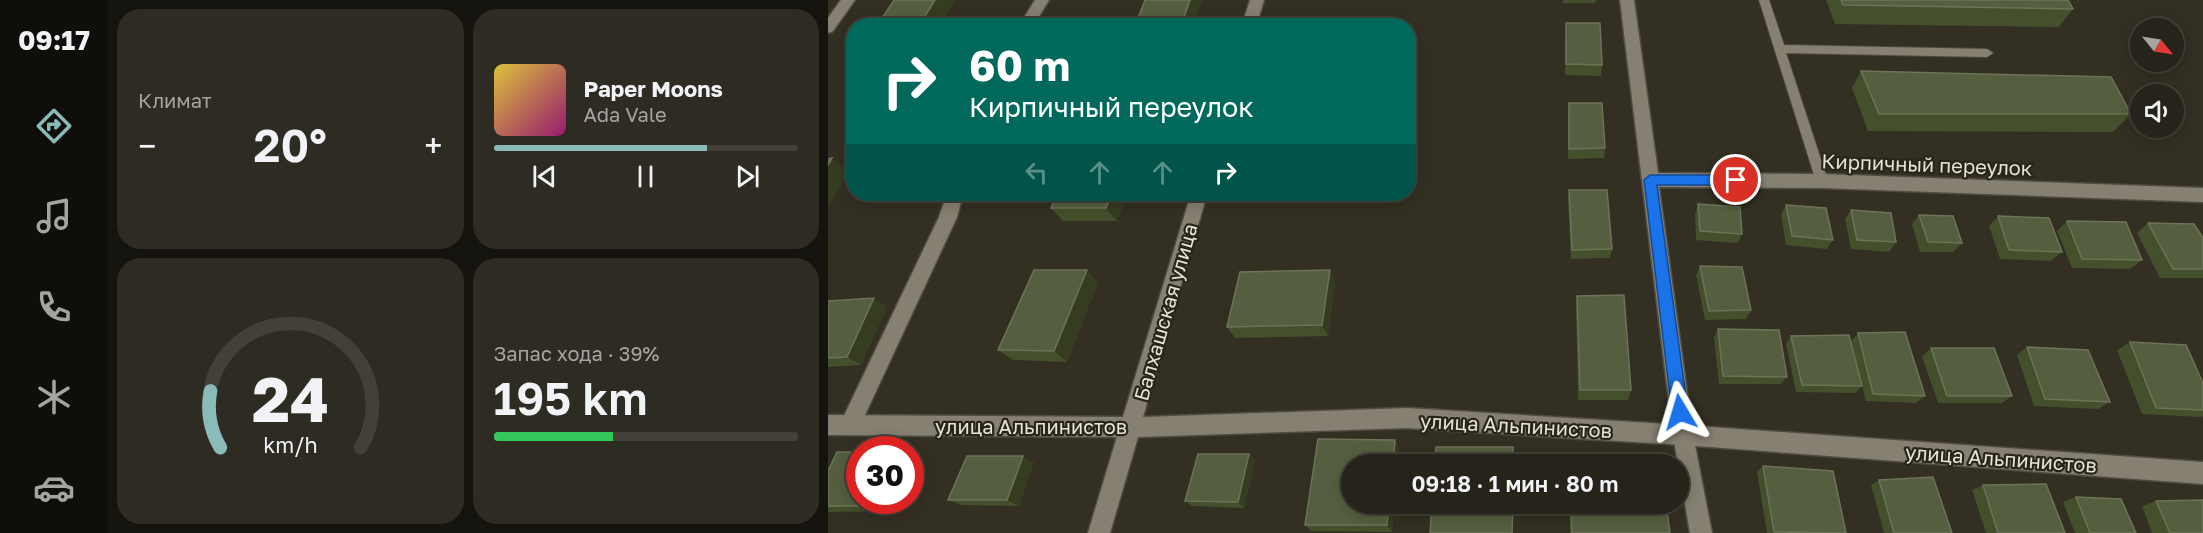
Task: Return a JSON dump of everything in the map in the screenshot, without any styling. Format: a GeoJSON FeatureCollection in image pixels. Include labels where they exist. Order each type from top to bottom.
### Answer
{"type":"FeatureCollection","features":[{"type":"Feature","properties":{"kind":"street"},"geometry":{"type":"LineString","coordinates":[[828,28],[848,0]]}},
{"type":"Feature","properties":{"kind":"street"},"geometry":{"type":"LineString","coordinates":[[1031,18],[1042,0]]}},
{"type":"Feature","properties":{"kind":"street"},"geometry":{"type":"LineString","coordinates":[[1251,18],[1257,0]]}},
{"type":"Feature","properties":{"kind":"street"},"geometry":{"type":"LineString","coordinates":[[1628,0],[1683,435],[1701,533]]}},
{"type":"Feature","properties":{"kind":"street","name":"Кирпичный переулок"},"geometry":{"type":"LineString","coordinates":[[1650,180],[1822,181],[2203,195]]}},
{"type":"Feature","properties":{"kind":"street"},"geometry":{"type":"LineString","coordinates":[[850,425],[948,217],[953,201]]}},
{"type":"Feature","properties":{"kind":"street","name":"Балхашская улица"},"geometry":{"type":"LineString","coordinates":[[1099,533],[1197,201]]}},
{"type":"Feature","properties":{"kind":"street","name":"улица Альпинистов"},"geometry":{"type":"LineString","coordinates":[[828,425],[1130,427],[1407,418],[1683,435],[2203,473]]}},
{"type":"Feature","properties":{"kind":"lane"},"geometry":{"type":"LineString","coordinates":[[1764,0],[1771,26],[1782,50],[1822,181]]}},
{"type":"Feature","properties":{"kind":"lane"},"geometry":{"type":"LineString","coordinates":[[1782,50],[1987,53]]}},
{"type":"Feature","properties":{"kind":"building"},"geometry":{"type":"Polygon","coordinates":[[[894,0],[935,0],[924,18],[882,18],[894,0]]]}},
{"type":"Feature","properties":{"kind":"building"},"geometry":{"type":"Polygon","coordinates":[[[1145,0],[1190,0],[1184,18],[1138,18],[1145,0]]]}},
{"type":"Feature","properties":{"kind":"building"},"geometry":{"type":"Polygon","coordinates":[[[1841,0],[2068,0],[2073,9],[1843,5],[1841,0]]]}},
{"type":"Feature","properties":{"kind":"building"},"geometry":{"type":"Polygon","coordinates":[[[1566,23],[1600,23],[1602,65],[1566,64],[1566,23]]]}},
{"type":"Feature","properties":{"kind":"building"},"geometry":{"type":"Polygon","coordinates":[[[1861,71],[2111,77],[2130,112],[2130,114],[1879,114],[1861,71]]]}},
{"type":"Feature","properties":{"kind":"building"},"geometry":{"type":"Polygon","coordinates":[[[1569,103],[1602,103],[1605,148],[1569,149],[1569,103]]]}},
{"type":"Feature","properties":{"kind":"building"},"geometry":{"type":"Polygon","coordinates":[[[1569,190],[1607,190],[1612,249],[1572,250],[1569,190]]]}},
{"type":"Feature","properties":{"kind":"building"},"geometry":{"type":"Polygon","coordinates":[[[1054,201],[1109,201],[1106,208],[1051,208],[1054,201]]]}},
{"type":"Feature","properties":{"kind":"building"},"geometry":{"type":"Polygon","coordinates":[[[1698,204],[1740,207],[1742,234],[1700,231],[1698,204]]]}},
{"type":"Feature","properties":{"kind":"building"},"geometry":{"type":"Polygon","coordinates":[[[1786,205],[1826,208],[1833,240],[1792,236],[1786,205]]]}},
{"type":"Feature","properties":{"kind":"building"},"geometry":{"type":"Polygon","coordinates":[[[1851,210],[1891,213],[1896,242],[1857,240],[1851,210]]]}},
{"type":"Feature","properties":{"kind":"building"},"geometry":{"type":"Polygon","coordinates":[[[1919,215],[1953,216],[1962,243],[1928,242],[1919,215]]]}},
{"type":"Feature","properties":{"kind":"building"},"geometry":{"type":"Polygon","coordinates":[[[1998,216],[2049,218],[2062,252],[2009,250],[1998,216]]]}},
{"type":"Feature","properties":{"kind":"building"},"geometry":{"type":"Polygon","coordinates":[[[2067,221],[2126,222],[2142,260],[2082,259],[2067,221]]]}},
{"type":"Feature","properties":{"kind":"building"},"geometry":{"type":"Polygon","coordinates":[[[2148,223],[2194,224],[2203,238],[2203,269],[2173,269],[2148,223]]]}},
{"type":"Feature","properties":{"kind":"building"},"geometry":{"type":"Polygon","coordinates":[[[1700,266],[1742,267],[1751,310],[1709,311],[1700,266]]]}},
{"type":"Feature","properties":{"kind":"building"},"geometry":{"type":"Polygon","coordinates":[[[1034,270],[1087,270],[1054,351],[998,350],[1034,270]]]}},
{"type":"Feature","properties":{"kind":"building"},"geometry":{"type":"Polygon","coordinates":[[[1330,270],[1322,325],[1227,327],[1240,272],[1330,270]]]}},
{"type":"Feature","properties":{"kind":"building"},"geometry":{"type":"Polygon","coordinates":[[[1624,295],[1631,390],[1580,390],[1577,296],[1624,295]]]}},
{"type":"Feature","properties":{"kind":"building"},"geometry":{"type":"Polygon","coordinates":[[[874,298],[847,357],[828,358],[828,301],[874,298]]]}},
{"type":"Feature","properties":{"kind":"building"},"geometry":{"type":"Polygon","coordinates":[[[1718,329],[1779,330],[1787,377],[1723,376],[1718,329]]]}},
{"type":"Feature","properties":{"kind":"building"},"geometry":{"type":"Polygon","coordinates":[[[1905,332],[1925,396],[1873,394],[1858,333],[1905,332]]]}},
{"type":"Feature","properties":{"kind":"building"},"geometry":{"type":"Polygon","coordinates":[[[1849,335],[1862,386],[1802,385],[1791,336],[1849,335]]]}},
{"type":"Feature","properties":{"kind":"building"},"geometry":{"type":"Polygon","coordinates":[[[2130,342],[2186,345],[2203,383],[2203,410],[2156,408],[2130,342]]]}},
{"type":"Feature","properties":{"kind":"building"},"geometry":{"type":"Polygon","coordinates":[[[2027,347],[2088,350],[2110,402],[2045,399],[2027,347]]]}},
{"type":"Feature","properties":{"kind":"building"},"geometry":{"type":"Polygon","coordinates":[[[1931,348],[1994,348],[2012,396],[1947,396],[1931,348]]]}},
{"type":"Feature","properties":{"kind":"building"},"geometry":{"type":"Polygon","coordinates":[[[1318,439],[1395,440],[1394,454],[1341,454],[1341,514],[1388,514],[1387,525],[1305,525],[1318,439]]]}},
{"type":"Feature","properties":{"kind":"building"},"geometry":{"type":"Polygon","coordinates":[[[1436,447],[1513,447],[1513,454],[1435,454],[1436,447]]]}},
{"type":"Feature","properties":{"kind":"building"},"geometry":{"type":"Polygon","coordinates":[[[837,452],[846,452],[846,506],[828,506],[828,471],[837,452]]]}},
{"type":"Feature","properties":{"kind":"building"},"geometry":{"type":"Polygon","coordinates":[[[1198,454],[1249,454],[1238,502],[1185,501],[1198,454]]]}},
{"type":"Feature","properties":{"kind":"building"},"geometry":{"type":"Polygon","coordinates":[[[967,456],[1023,456],[1007,500],[948,500],[967,456]]]}},
{"type":"Feature","properties":{"kind":"building"},"geometry":{"type":"Polygon","coordinates":[[[1763,466],[1833,471],[1846,533],[1774,532],[1763,466]]]}},
{"type":"Feature","properties":{"kind":"building"},"geometry":{"type":"Polygon","coordinates":[[[1933,477],[1952,533],[1894,533],[1879,480],[1933,477]]]}},
{"type":"Feature","properties":{"kind":"building"},"geometry":{"type":"Polygon","coordinates":[[[2046,484],[2065,533],[1998,533],[1983,485],[2046,484]]]}},
{"type":"Feature","properties":{"kind":"building"},"geometry":{"type":"Polygon","coordinates":[[[2076,497],[2121,499],[2136,533],[2090,533],[2076,497]]]}},
{"type":"Feature","properties":{"kind":"building"},"geometry":{"type":"Polygon","coordinates":[[[2203,500],[2203,533],[2170,533],[2156,501],[2203,500]]]}},
{"type":"Feature","properties":{"kind":"building"},"geometry":{"type":"Polygon","coordinates":[[[1431,514],[1513,514],[1512,533],[1430,533],[1431,514]]]}},
{"type":"Feature","properties":{"kind":"building"},"geometry":{"type":"Polygon","coordinates":[[[1571,514],[1667,514],[1670,533],[1572,533],[1571,514]]]}},
{"type":"Feature","properties":{"kind":"route"},"geometry":{"type":"LineString","coordinates":[[1680,412],[1650,180],[1736,180]]}}]}
